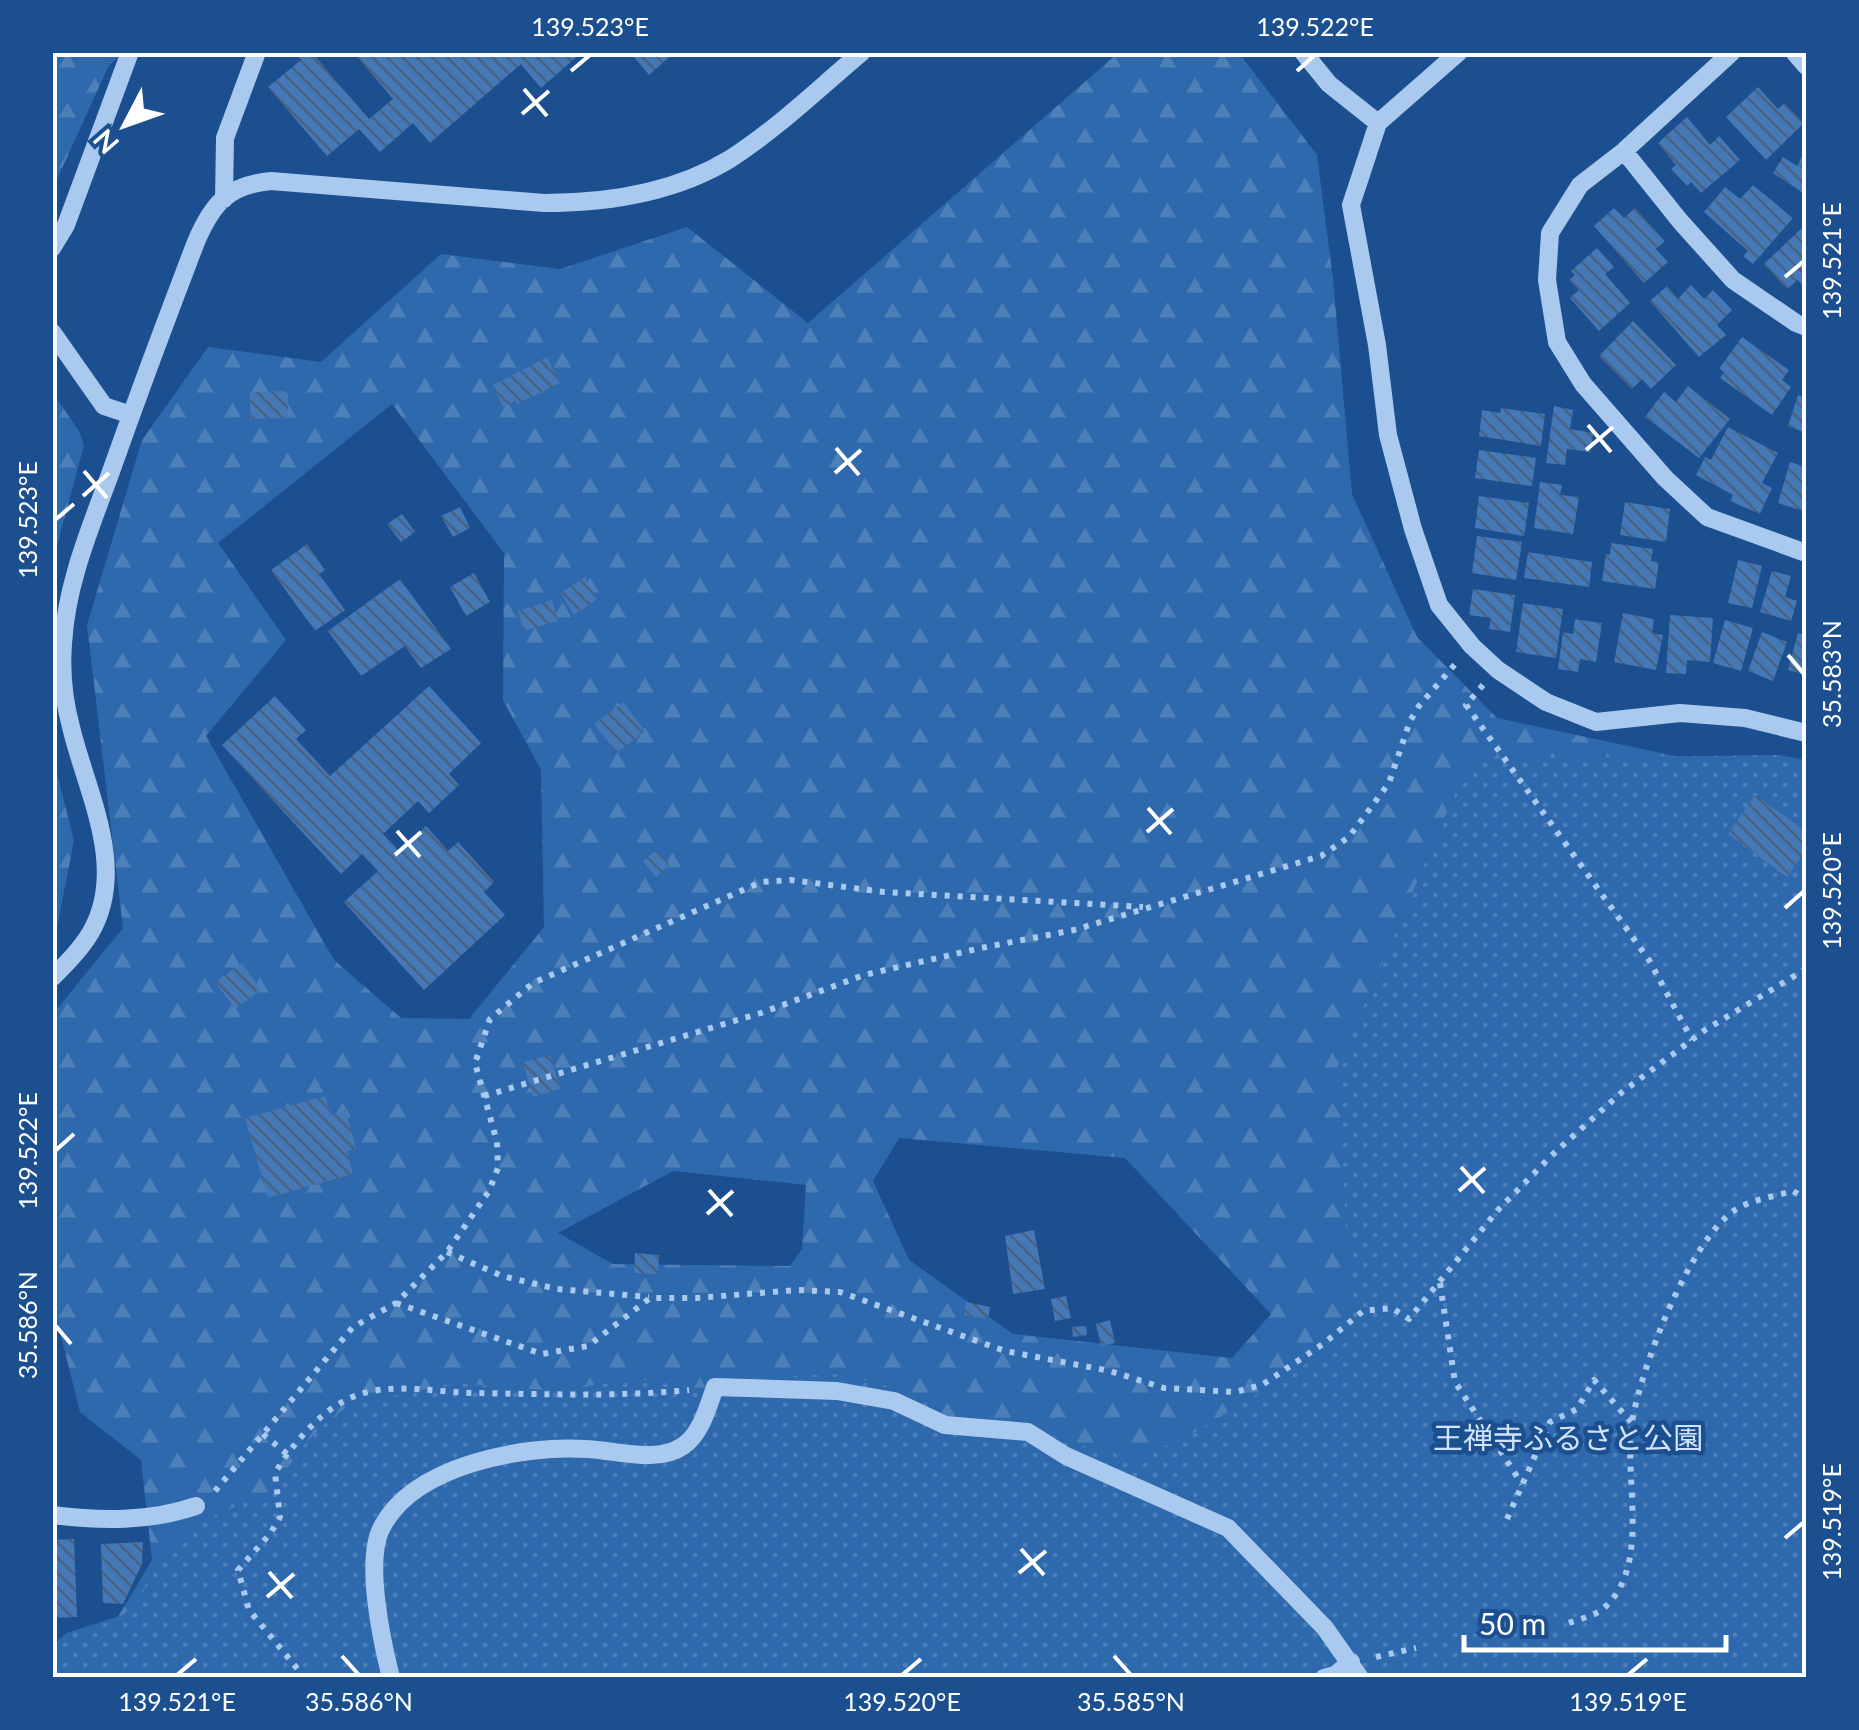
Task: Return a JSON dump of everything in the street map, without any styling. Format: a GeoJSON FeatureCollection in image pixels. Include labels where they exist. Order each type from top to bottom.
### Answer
{"type":"FeatureCollection","features":[{"type":"Feature","properties":{"kind":"street"},"geometry":{"type":"LineString","coordinates":[[52,248],[66,225],[130,52]]}},
{"type":"Feature","properties":{"kind":"street"},"geometry":{"type":"LineString","coordinates":[[224,199],[225,138],[257,52]]}},
{"type":"Feature","properties":{"kind":"street"},"geometry":{"type":"LineString","coordinates":[[52,978],[92,930],[104,892],[106,856],[70,725],[62,645],[68,602],[131,415],[206,218],[224,199],[247,184],[271,182],[544,203],[576,203],[642,193],[728,160],[862,52]]}},
{"type":"Feature","properties":{"kind":"street"},"geometry":{"type":"LineString","coordinates":[[1303,52],[1329,84],[1378,123]]}},
{"type":"Feature","properties":{"kind":"street"},"geometry":{"type":"LineString","coordinates":[[1459,52],[1378,123],[1351,206],[1378,345],[1388,436],[1413,529],[1439,604],[1472,646],[1498,670],[1546,702],[1596,722],[1680,713],[1745,718],[1806,733]]}},
{"type":"Feature","properties":{"kind":"street"},"geometry":{"type":"LineString","coordinates":[[1732,52],[1624,151],[1580,185],[1550,233],[1547,280],[1557,342],[1583,384],[1665,478],[1708,518],[1806,552]]}},
{"type":"Feature","properties":{"kind":"street"},"geometry":{"type":"LineString","coordinates":[[1794,52],[1806,66]]}},
{"type":"Feature","properties":{"kind":"street"},"geometry":{"type":"LineString","coordinates":[[1624,151],[1733,280],[1806,327]]}},
{"type":"Feature","properties":{"kind":"street"},"geometry":{"type":"LineString","coordinates":[[52,332],[104,406],[131,415]]}},
{"type":"Feature","properties":{"kind":"street"},"geometry":{"type":"LineString","coordinates":[[391,1678],[374,1573],[381,1528],[412,1493],[447,1470],[505,1455],[582,1448],[665,1455],[686,1445],[704,1420],[715,1387],[838,1391],[894,1401],[946,1424],[1028,1432],[1066,1456],[1228,1528],[1325,1628],[1355,1670],[1324,1678]]}},
{"type":"Feature","properties":{"kind":"street"},"geometry":{"type":"LineString","coordinates":[[52,1515],[99,1521],[171,1515],[196,1506]]}},
{"type":"Feature","properties":{"kind":"path"},"geometry":{"type":"LineString","coordinates":[[484,1096],[761,1013],[864,976],[1074,930],[1304,863],[1338,847],[1349,837],[1388,783],[1418,706],[1472,646]]}},
{"type":"Feature","properties":{"kind":"path"},"geometry":{"type":"LineString","coordinates":[[1498,670],[1466,705],[1649,960],[1692,1040]]}},
{"type":"Feature","properties":{"kind":"path"},"geometry":{"type":"LineString","coordinates":[[196,1506],[211,1496],[353,1327],[396,1303],[447,1252],[489,1191],[498,1168],[497,1142],[476,1063],[490,1019],[534,982],[684,914],[714,906],[749,885],[791,880],[884,892],[1143,907]]}},
{"type":"Feature","properties":{"kind":"path"},"geometry":{"type":"LineString","coordinates":[[447,1252],[502,1276],[557,1289],[650,1298],[797,1290],[840,1292],[1005,1351],[1110,1371],[1164,1388],[1236,1392],[1262,1385],[1363,1311],[1392,1308],[1409,1318],[1498,1210],[1621,1094],[1692,1040],[1806,969]]}},
{"type":"Feature","properties":{"kind":"path"},"geometry":{"type":"LineString","coordinates":[[1569,1623],[1604,1609],[1622,1584],[1631,1550],[1632,1423],[1654,1349],[1694,1258],[1736,1209],[1793,1191],[1806,1199]]}},
{"type":"Feature","properties":{"kind":"path"},"geometry":{"type":"LineString","coordinates":[[1440,1282],[1455,1382],[1523,1485]]}},
{"type":"Feature","properties":{"kind":"path"},"geometry":{"type":"LineString","coordinates":[[396,1303],[542,1354],[588,1346],[650,1298]]}},
{"type":"Feature","properties":{"kind":"path"},"geometry":{"type":"LineString","coordinates":[[1506,1519],[1550,1422],[1577,1408],[1594,1380],[1632,1423]]}},
{"type":"Feature","properties":{"kind":"path"},"geometry":{"type":"LineString","coordinates":[[304,1678],[248,1610],[238,1570],[280,1517],[275,1473],[318,1416],[352,1397],[390,1388],[626,1396],[715,1387]]}},
{"type":"Feature","properties":{"kind":"path"},"geometry":{"type":"LineString","coordinates":[[263,1434],[287,1454]]}},
{"type":"Feature","properties":{"kind":"path"},"geometry":{"type":"LineString","coordinates":[[1355,1670],[1416,1648]]}},
{"type":"Feature","properties":{"kind":"green space"},"geometry":{"type":"Polygon","coordinates":[[[53,53],[124,53],[109,65],[53,188],[53,53]]]}},
{"type":"Feature","properties":{"kind":"green space"},"geometry":{"type":"Polygon","coordinates":[[[1118,53],[1239,53],[1317,155],[1333,279],[1352,494],[1417,637],[1497,718],[1806,784],[1806,1677],[103,1642],[152,1560],[141,1460],[80,1412],[53,1304],[52,1015],[123,928],[87,625],[142,440],[208,347],[321,362],[441,254],[560,269],[687,227],[808,323],[1118,53]],[[392,404],[218,543],[286,640],[206,736],[334,960],[401,1018],[469,1019],[544,927],[541,770],[503,700],[504,553],[392,404]],[[899,1138],[873,1181],[909,1260],[1013,1334],[1232,1358],[1271,1314],[1125,1158],[899,1138]],[[673,1171],[558,1233],[613,1264],[790,1266],[802,1249],[806,1185],[673,1171]]]}},
{"type":"Feature","properties":{"kind":"green space"},"geometry":{"type":"Polygon","coordinates":[[[53,393],[84,445],[53,561],[53,393]]]}},
{"type":"Feature","properties":{"kind":"green space","name":"王禅寺ふるさと公園"},"geometry":{"type":"Polygon","coordinates":[[[1780,755],[1806,760],[1806,1677],[53,1678],[53,1645],[66,1633],[123,1615],[142,1597],[152,1561],[212,1517],[272,1490],[304,1445],[327,1421],[350,1405],[454,1383],[544,1390],[644,1380],[694,1388],[837,1374],[881,1384],[922,1400],[946,1416],[1019,1423],[1077,1444],[1137,1459],[1199,1430],[1351,1336],[1338,1065],[1470,759],[1780,755]]]}},
{"type":"Feature","properties":{"kind":"green space"},"geometry":{"type":"Polygon","coordinates":[[[53,758],[74,840],[53,934],[53,758]]]}},
{"type":"Feature","properties":{"kind":"building"},"geometry":{"type":"Polygon","coordinates":[[[294,52],[311,52],[369,119],[393,99],[353,52],[582,52],[541,88],[521,64],[430,143],[413,123],[380,152],[359,129],[327,156],[268,87],[301,60],[294,52]]]}},
{"type":"Feature","properties":{"kind":"building"},"geometry":{"type":"Polygon","coordinates":[[[630,52],[675,52],[649,75],[630,52]]]}},
{"type":"Feature","properties":{"kind":"building"},"geometry":{"type":"Polygon","coordinates":[[[1758,87],[1778,109],[1784,103],[1804,123],[1766,160],[1726,117],[1758,87]]]}},
{"type":"Feature","properties":{"kind":"building"},"geometry":{"type":"Polygon","coordinates":[[[1687,117],[1710,145],[1719,136],[1740,160],[1701,193],[1691,182],[1687,186],[1671,169],[1676,165],[1658,143],[1687,117]]]}},
{"type":"Feature","properties":{"kind":"building"},"geometry":{"type":"Polygon","coordinates":[[[1806,149],[1806,195],[1773,173],[1783,157],[1797,166],[1806,149]]]}},
{"type":"Feature","properties":{"kind":"building"},"geometry":{"type":"Polygon","coordinates":[[[1753,185],[1793,218],[1753,264],[1743,256],[1748,251],[1704,212],[1725,187],[1740,199],[1753,185]]]}},
{"type":"Feature","properties":{"kind":"building"},"geometry":{"type":"Polygon","coordinates":[[[1614,208],[1624,218],[1635,208],[1665,241],[1656,249],[1668,262],[1644,283],[1594,226],[1614,208]]]}},
{"type":"Feature","properties":{"kind":"building"},"geometry":{"type":"Polygon","coordinates":[[[1805,225],[1806,289],[1798,280],[1787,289],[1764,264],[1805,225]]]}},
{"type":"Feature","properties":{"kind":"building"},"geometry":{"type":"Polygon","coordinates":[[[1597,248],[1614,267],[1605,274],[1630,303],[1599,331],[1570,298],[1579,290],[1569,280],[1575,275],[1571,271],[1597,248]]]}},
{"type":"Feature","properties":{"kind":"building"},"geometry":{"type":"Polygon","coordinates":[[[1691,285],[1704,299],[1713,290],[1732,310],[1717,325],[1726,335],[1699,357],[1650,301],[1667,286],[1678,299],[1691,285]]]}},
{"type":"Feature","properties":{"kind":"building"},"geometry":{"type":"Polygon","coordinates":[[[1633,321],[1676,365],[1651,389],[1642,379],[1632,389],[1599,356],[1633,321]]]}},
{"type":"Feature","properties":{"kind":"building"},"geometry":{"type":"Polygon","coordinates":[[[1742,337],[1789,370],[1782,380],[1791,387],[1772,415],[1720,378],[1724,372],[1719,369],[1742,337]]]}},
{"type":"Feature","properties":{"kind":"building"},"geometry":{"type":"Polygon","coordinates":[[[547,357],[560,383],[503,407],[493,385],[547,357]]]}},
{"type":"Feature","properties":{"kind":"building"},"geometry":{"type":"Polygon","coordinates":[[[1688,386],[1730,419],[1699,458],[1645,417],[1664,392],[1676,402],[1688,386]]]}},
{"type":"Feature","properties":{"kind":"building"},"geometry":{"type":"Polygon","coordinates":[[[288,391],[288,418],[250,419],[250,392],[288,391]]]}},
{"type":"Feature","properties":{"kind":"building"},"geometry":{"type":"Polygon","coordinates":[[[1798,395],[1806,398],[1806,433],[1788,426],[1798,395]]]}},
{"type":"Feature","properties":{"kind":"building"},"geometry":{"type":"Polygon","coordinates":[[[1554,406],[1573,410],[1570,429],[1593,433],[1591,452],[1567,449],[1565,465],[1546,463],[1554,406]]]}},
{"type":"Feature","properties":{"kind":"building"},"geometry":{"type":"Polygon","coordinates":[[[1501,408],[1545,414],[1541,446],[1479,436],[1482,410],[1500,413],[1501,408]]]}},
{"type":"Feature","properties":{"kind":"building"},"geometry":{"type":"Polygon","coordinates":[[[1728,427],[1778,453],[1762,483],[1772,488],[1760,514],[1730,501],[1733,495],[1696,475],[1705,457],[1711,460],[1728,427]]]}},
{"type":"Feature","properties":{"kind":"building"},"geometry":{"type":"Polygon","coordinates":[[[1479,450],[1536,458],[1532,486],[1475,478],[1479,450]]]}},
{"type":"Feature","properties":{"kind":"building"},"geometry":{"type":"Polygon","coordinates":[[[1790,462],[1806,467],[1806,512],[1778,503],[1790,462]]]}},
{"type":"Feature","properties":{"kind":"building"},"geometry":{"type":"Polygon","coordinates":[[[1540,482],[1562,485],[1560,495],[1579,497],[1573,534],[1534,528],[1540,482]]]}},
{"type":"Feature","properties":{"kind":"building"},"geometry":{"type":"Polygon","coordinates":[[[1479,496],[1529,503],[1524,536],[1475,528],[1479,496]]]}},
{"type":"Feature","properties":{"kind":"building"},"geometry":{"type":"Polygon","coordinates":[[[1625,502],[1670,509],[1666,542],[1620,535],[1625,502]]]}},
{"type":"Feature","properties":{"kind":"building"},"geometry":{"type":"Polygon","coordinates":[[[460,507],[470,528],[453,537],[441,516],[460,507]]]}},
{"type":"Feature","properties":{"kind":"building"},"geometry":{"type":"Polygon","coordinates":[[[402,514],[415,532],[401,542],[387,524],[402,514]]]}},
{"type":"Feature","properties":{"kind":"building"},"geometry":{"type":"Polygon","coordinates":[[[1477,536],[1522,542],[1516,580],[1472,573],[1477,536]]]}},
{"type":"Feature","properties":{"kind":"building"},"geometry":{"type":"Polygon","coordinates":[[[1611,543],[1653,549],[1651,561],[1659,562],[1655,589],[1602,581],[1611,543]]]}},
{"type":"Feature","properties":{"kind":"building"},"geometry":{"type":"Polygon","coordinates":[[[307,544],[325,570],[319,574],[345,610],[315,631],[271,570],[307,544]]]}},
{"type":"Feature","properties":{"kind":"building"},"geometry":{"type":"Polygon","coordinates":[[[1528,552],[1592,562],[1589,587],[1524,578],[1528,552]]]}},
{"type":"Feature","properties":{"kind":"building"},"geometry":{"type":"Polygon","coordinates":[[[1738,560],[1762,566],[1752,608],[1728,603],[1738,560]]]}},
{"type":"Feature","properties":{"kind":"building"},"geometry":{"type":"Polygon","coordinates":[[[1772,571],[1791,576],[1785,597],[1797,601],[1791,621],[1760,612],[1772,571]]]}},
{"type":"Feature","properties":{"kind":"building"},"geometry":{"type":"Polygon","coordinates":[[[474,573],[490,602],[466,616],[450,587],[474,573]]]}},
{"type":"Feature","properties":{"kind":"building"},"geometry":{"type":"Polygon","coordinates":[[[585,577],[597,599],[574,615],[561,593],[585,577]]]}},
{"type":"Feature","properties":{"kind":"building"},"geometry":{"type":"Polygon","coordinates":[[[400,579],[451,649],[421,668],[405,646],[361,676],[328,631],[400,579]]]}},
{"type":"Feature","properties":{"kind":"building"},"geometry":{"type":"Polygon","coordinates":[[[1473,589],[1515,595],[1510,632],[1489,629],[1491,618],[1469,615],[1473,589]]]}},
{"type":"Feature","properties":{"kind":"building"},"geometry":{"type":"Polygon","coordinates":[[[552,600],[558,621],[524,631],[518,611],[552,600]]]}},
{"type":"Feature","properties":{"kind":"building"},"geometry":{"type":"Polygon","coordinates":[[[1523,603],[1563,609],[1556,658],[1516,652],[1523,603]]]}},
{"type":"Feature","properties":{"kind":"building"},"geometry":{"type":"Polygon","coordinates":[[[1623,613],[1654,619],[1652,633],[1663,635],[1656,670],[1614,662],[1623,613]]]}},
{"type":"Feature","properties":{"kind":"building"},"geometry":{"type":"Polygon","coordinates":[[[1670,615],[1713,618],[1710,662],[1687,660],[1686,674],[1666,673],[1670,615]]]}},
{"type":"Feature","properties":{"kind":"building"},"geometry":{"type":"Polygon","coordinates":[[[1575,619],[1602,623],[1596,662],[1580,659],[1578,672],[1558,669],[1563,632],[1573,634],[1575,619]]]}},
{"type":"Feature","properties":{"kind":"building"},"geometry":{"type":"Polygon","coordinates":[[[1725,620],[1753,628],[1741,671],[1713,663],[1725,620]]]}},
{"type":"Feature","properties":{"kind":"building"},"geometry":{"type":"Polygon","coordinates":[[[1762,632],[1787,642],[1773,681],[1748,671],[1762,632]]]}},
{"type":"Feature","properties":{"kind":"building"},"geometry":{"type":"Polygon","coordinates":[[[1798,633],[1806,635],[1806,675],[1788,670],[1798,633]]]}},
{"type":"Feature","properties":{"kind":"building"},"geometry":{"type":"Polygon","coordinates":[[[429,686],[481,743],[449,774],[459,785],[429,813],[418,801],[383,834],[399,851],[426,826],[448,851],[458,842],[494,882],[484,892],[505,915],[424,990],[344,902],[378,871],[362,854],[341,874],[222,745],[275,696],[306,730],[296,739],[330,776],[429,686]]]}},
{"type":"Feature","properties":{"kind":"building"},"geometry":{"type":"Polygon","coordinates":[[[623,702],[645,731],[617,753],[594,724],[623,702]]]}},
{"type":"Feature","properties":{"kind":"building"},"geometry":{"type":"Polygon","coordinates":[[[1755,795],[1806,831],[1806,850],[1787,877],[1728,834],[1755,795]]]}},
{"type":"Feature","properties":{"kind":"building"},"geometry":{"type":"Polygon","coordinates":[[[656,850],[670,865],[656,877],[643,861],[656,850]]]}},
{"type":"Feature","properties":{"kind":"building"},"geometry":{"type":"Polygon","coordinates":[[[242,963],[261,990],[235,1009],[215,982],[242,963]]]}},
{"type":"Feature","properties":{"kind":"building"},"geometry":{"type":"Polygon","coordinates":[[[550,1055],[560,1089],[533,1097],[523,1062],[550,1055]]]}},
{"type":"Feature","properties":{"kind":"building"},"geometry":{"type":"Polygon","coordinates":[[[325,1096],[331,1115],[345,1110],[356,1148],[347,1151],[353,1174],[268,1198],[245,1118],[325,1096]]]}},
{"type":"Feature","properties":{"kind":"building"},"geometry":{"type":"Polygon","coordinates":[[[1034,1230],[1045,1289],[1013,1294],[1005,1236],[1034,1230]]]}},
{"type":"Feature","properties":{"kind":"building"},"geometry":{"type":"Polygon","coordinates":[[[635,1253],[659,1255],[658,1274],[634,1273],[635,1253]]]}},
{"type":"Feature","properties":{"kind":"building"},"geometry":{"type":"Polygon","coordinates":[[[1066,1296],[1071,1318],[1055,1321],[1051,1299],[1066,1296]]]}},
{"type":"Feature","properties":{"kind":"building"},"geometry":{"type":"Polygon","coordinates":[[[966,1302],[990,1307],[988,1319],[964,1315],[966,1302]]]}},
{"type":"Feature","properties":{"kind":"building"},"geometry":{"type":"Polygon","coordinates":[[[1110,1320],[1115,1343],[1101,1346],[1096,1324],[1110,1320]]]}},
{"type":"Feature","properties":{"kind":"building"},"geometry":{"type":"Polygon","coordinates":[[[1086,1326],[1087,1335],[1073,1337],[1072,1327],[1086,1326]]]}},
{"type":"Feature","properties":{"kind":"building"},"geometry":{"type":"Polygon","coordinates":[[[74,1539],[77,1617],[52,1618],[52,1540],[74,1539]]]}},
{"type":"Feature","properties":{"kind":"building"},"geometry":{"type":"Polygon","coordinates":[[[143,1542],[142,1564],[123,1604],[103,1603],[101,1544],[143,1542]]]}}]}
